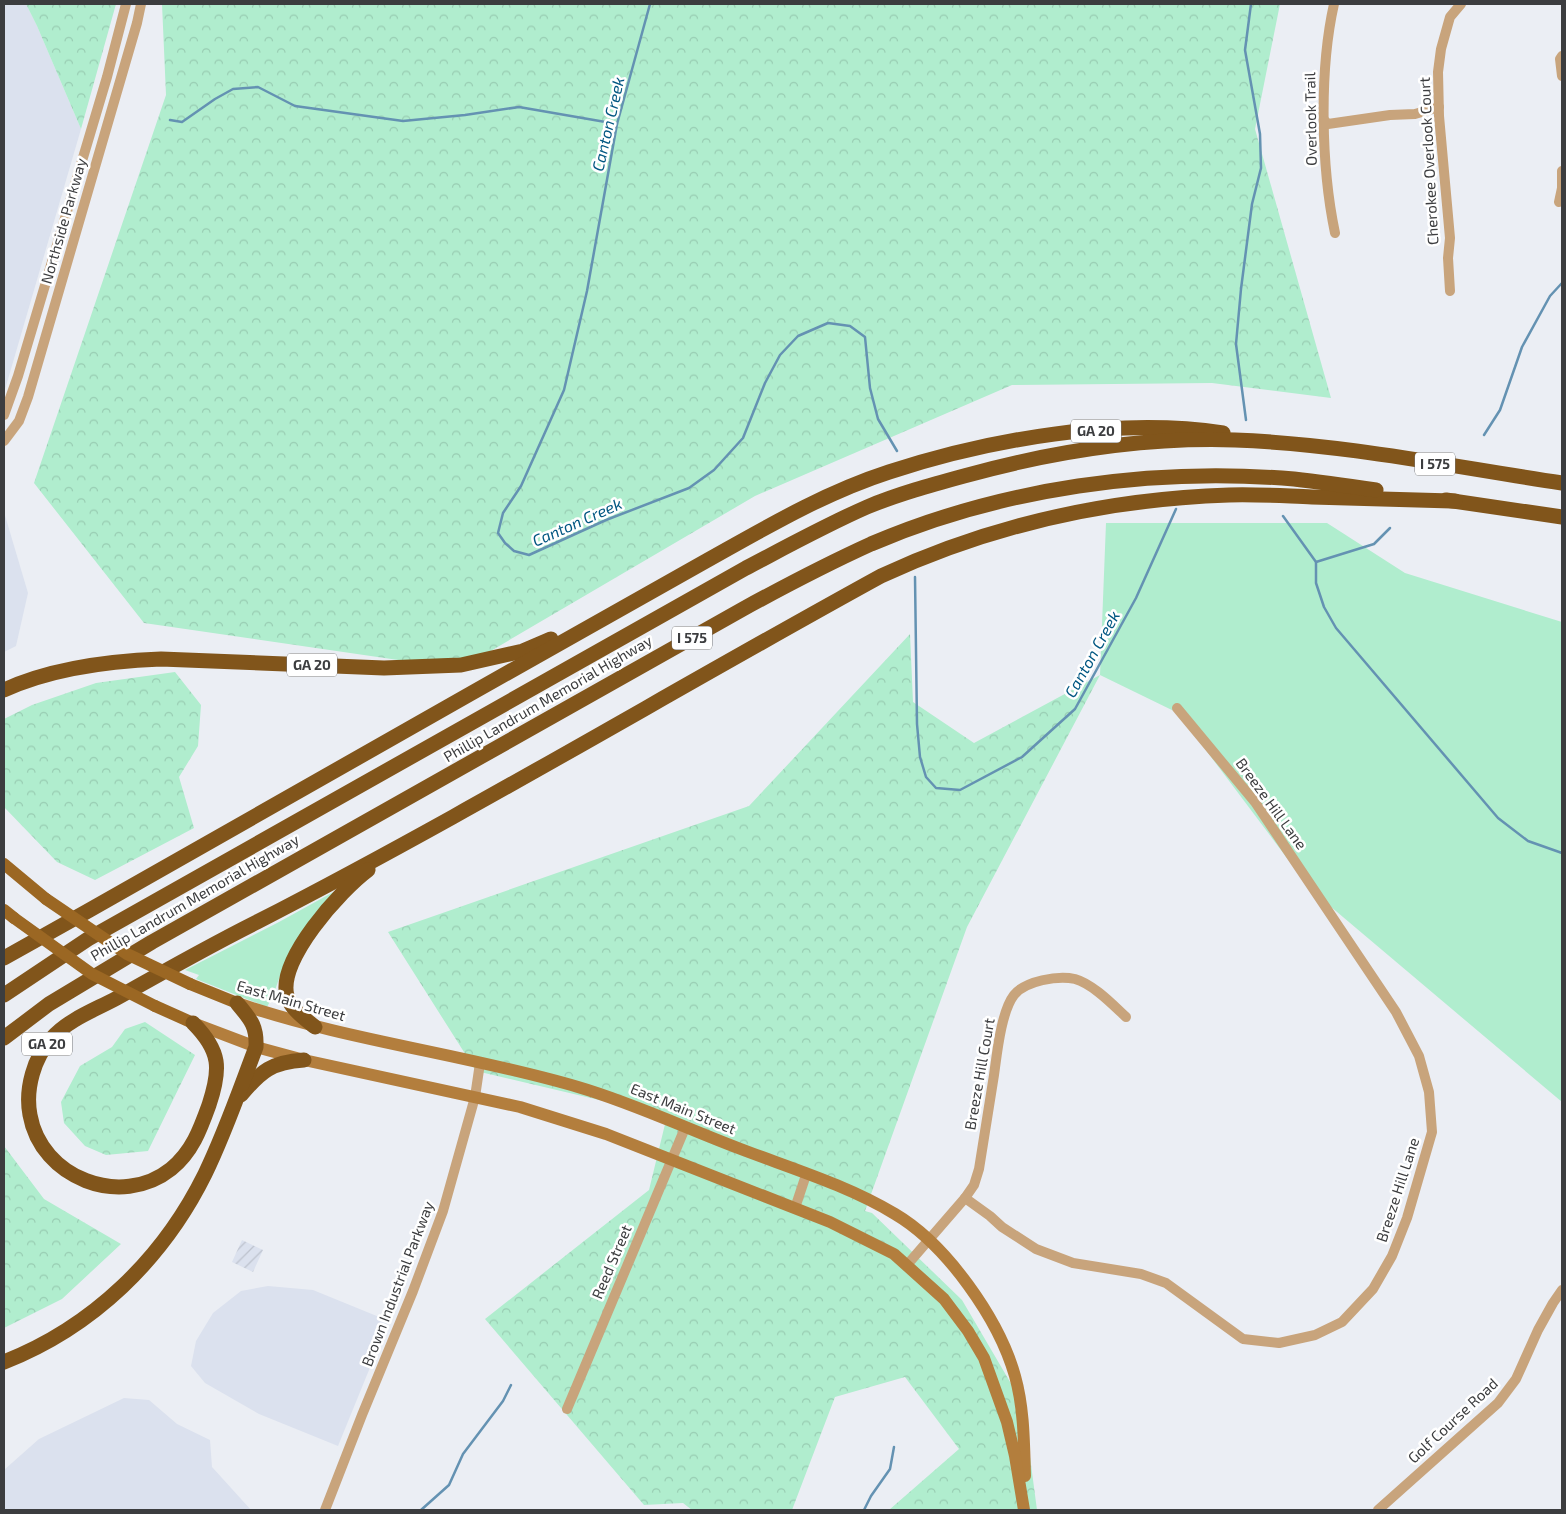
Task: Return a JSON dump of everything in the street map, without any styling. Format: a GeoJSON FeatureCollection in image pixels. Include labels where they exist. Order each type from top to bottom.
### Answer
{"type":"FeatureCollection","features":[{"type":"Feature","properties":{"kind":"highway","name":"GA 20"},"geometry":{"type":"LineString","coordinates":[[4,690],[43,676],[72,669],[129,660],[160,659],[384,668],[461,665],[523,651],[608,616],[791,514],[821,500],[888,472],[964,451],[1050,434],[1143,428],[1209,431],[1308,446]]}},
{"type":"Feature","properties":{"kind":"highway","name":"Phillip Landrum Memorial Highway"},"geometry":{"type":"LineString","coordinates":[[4,995],[88,939],[746,568],[867,507],[911,491],[997,467],[1058,454],[1144,444],[1235,440],[1308,446],[1562,482]]}},
{"type":"Feature","properties":{"kind":"highway","name":"Phillip Landrum Memorial Highway"},"geometry":{"type":"LineString","coordinates":[[4,1038],[49,1004],[152,942],[743,609],[812,572],[872,544],[909,530],[988,504],[1031,494],[1114,482],[1170,477],[1228,476],[1293,479],[1562,517]]}},
{"type":"Feature","properties":{"kind":"highway","name":"GA 20"},"geometry":{"type":"LineString","coordinates":[[193,1023],[207,1039],[214,1051],[217,1064],[217,1079],[202,1126],[194,1143],[174,1166],[158,1177],[137,1185],[109,1187],[80,1179],[57,1164],[47,1153],[34,1129],[29,1101],[32,1078],[35,1066],[43,1050],[54,1036],[83,1015],[114,1000],[203,949],[414,838],[882,576],[932,553],[990,533],[1077,512],[1140,501],[1184,497],[1265,495],[1455,501]]}},
{"type":"Feature","properties":{"kind":"highway"},"geometry":{"type":"LineString","coordinates":[[4,958],[608,616]]}},
{"type":"Feature","properties":{"kind":"highway"},"geometry":{"type":"LineString","coordinates":[[315,1027],[296,1010],[288,998],[287,975],[297,954],[325,911],[350,885],[414,838]]}},
{"type":"Feature","properties":{"kind":"highway"},"geometry":{"type":"LineString","coordinates":[[4,1362],[51,1340],[103,1304],[141,1268],[172,1228],[194,1194],[209,1165],[256,1047],[256,1034],[253,1022],[237,1003]]}},
{"type":"Feature","properties":{"kind":"highway"},"geometry":{"type":"LineString","coordinates":[[233,1106],[256,1078],[269,1067],[290,1061],[304,1060]]}},
{"type":"Feature","properties":{"kind":"main road","name":"East Main Street"},"geometry":{"type":"LineString","coordinates":[[4,864],[46,899],[127,954],[190,984],[237,1003],[315,1027],[579,1087],[649,1111],[685,1128],[806,1175],[840,1186],[894,1213],[909,1223],[947,1259],[987,1312],[1000,1336],[1012,1368],[1022,1412],[1025,1485],[1030,1510]]}},
{"type":"Feature","properties":{"kind":"main road","name":"GA 20"},"geometry":{"type":"LineString","coordinates":[[4,910],[92,974],[193,1023]]}},
{"type":"Feature","properties":{"kind":"main road"},"geometry":{"type":"LineString","coordinates":[[193,1023],[256,1047],[304,1060],[520,1106],[606,1134],[796,1208],[838,1226],[894,1254],[944,1299],[968,1331],[984,1358],[1007,1422],[1024,1510]]}},
{"type":"Feature","properties":{"kind":"street","name":"Northside Parkway"},"geometry":{"type":"LineString","coordinates":[[4,415],[18,376],[107,77],[126,4]]}},
{"type":"Feature","properties":{"kind":"street","name":"Northside Parkway"},"geometry":{"type":"LineString","coordinates":[[4,441],[19,421],[28,397],[141,4]]}},
{"type":"Feature","properties":{"kind":"street","name":"Overlook Trail"},"geometry":{"type":"LineString","coordinates":[[1334,4],[1326,56],[1325,121],[1330,210],[1335,233]]}},
{"type":"Feature","properties":{"kind":"street","name":"Cherokee Overlook Court"},"geometry":{"type":"LineString","coordinates":[[1450,291],[1448,258],[1450,238],[1439,107],[1438,72],[1441,49],[1450,17],[1461,4]]}},
{"type":"Feature","properties":{"kind":"street"},"geometry":{"type":"LineString","coordinates":[[1562,56],[1560,60],[1562,76]]}},
{"type":"Feature","properties":{"kind":"street"},"geometry":{"type":"LineString","coordinates":[[1325,121],[1328,124],[1390,115],[1415,114],[1439,107]]}},
{"type":"Feature","properties":{"kind":"street"},"geometry":{"type":"LineString","coordinates":[[1559,202],[1562,188],[1562,171]]}},
{"type":"Feature","properties":{"kind":"street","name":"Breeze Hill Lane"},"geometry":{"type":"LineString","coordinates":[[965,1198],[1036,1249],[1073,1263],[1141,1274],[1166,1283],[1243,1339],[1279,1343],[1315,1335],[1342,1322],[1372,1289],[1392,1256],[1407,1218],[1432,1132],[1429,1092],[1419,1056],[1396,1012],[1255,802],[1177,708]]}},
{"type":"Feature","properties":{"kind":"street","name":"Breeze Hill Court"},"geometry":{"type":"LineString","coordinates":[[908,1265],[974,1185],[979,1169],[999,1041],[1006,1010],[1014,995],[1036,982],[1055,978],[1075,979],[1094,990],[1126,1018]]}},
{"type":"Feature","properties":{"kind":"street","name":"Brown Industrial Parkway"},"geometry":{"type":"LineString","coordinates":[[325,1510],[443,1211],[475,1096],[480,1063]]}},
{"type":"Feature","properties":{"kind":"street","name":"Reed Street"},"geometry":{"type":"LineString","coordinates":[[566,1409],[685,1128]]}},
{"type":"Feature","properties":{"kind":"street"},"geometry":{"type":"LineString","coordinates":[[796,1208],[806,1175]]}},
{"type":"Feature","properties":{"kind":"street","name":"Golf Course Road"},"geometry":{"type":"LineString","coordinates":[[1378,1510],[1498,1403],[1516,1379],[1538,1330],[1562,1290]]}},
{"type":"Feature","properties":{"kind":"shaded area"},"geometry":{"type":"Polygon","coordinates":[[[4,4],[26,4],[81,129],[4,393],[4,4]]]}},
{"type":"Feature","properties":{"kind":"shaded area"},"geometry":{"type":"Polygon","coordinates":[[[4,512],[28,593],[16,646],[4,652],[4,512]]]}},
{"type":"Feature","properties":{"kind":"shaded area"},"geometry":{"type":"Polygon","coordinates":[[[242,1240],[263,1250],[253,1272],[232,1262],[242,1240]]]}},
{"type":"Feature","properties":{"kind":"shaded area"},"geometry":{"type":"Polygon","coordinates":[[[268,1286],[313,1290],[389,1321],[338,1446],[259,1414],[205,1383],[191,1366],[196,1341],[213,1313],[241,1291],[268,1286]]]}},
{"type":"Feature","properties":{"kind":"shaded area"},"geometry":{"type":"Polygon","coordinates":[[[124,1398],[149,1400],[177,1424],[210,1440],[212,1467],[251,1510],[4,1510],[4,1470],[39,1439],[124,1398]]]}},
{"type":"Feature","properties":{"kind":"green space"},"geometry":{"type":"Polygon","coordinates":[[[26,4],[116,4],[81,129],[37,26],[26,4]]]}},
{"type":"Feature","properties":{"kind":"green space"},"geometry":{"type":"Polygon","coordinates":[[[162,4],[1280,4],[1255,129],[1331,398],[1212,383],[1012,385],[755,496],[460,669],[144,623],[34,483],[166,95],[162,4]]]}},
{"type":"Feature","properties":{"kind":"green space"},"geometry":{"type":"Polygon","coordinates":[[[1106,523],[1327,523],[1405,573],[1562,622],[1562,1102],[1311,890],[1178,713],[1100,675],[1106,523]]]}},
{"type":"Feature","properties":{"kind":"green space"},"geometry":{"type":"Polygon","coordinates":[[[910,634],[913,702],[974,743],[1100,675],[967,927],[865,1211],[872,1213],[962,1300],[1023,1404],[1037,1510],[889,1510],[959,1449],[905,1377],[835,1397],[792,1510],[692,1510],[683,1503],[644,1505],[485,1319],[649,1190],[667,1116],[476,1071],[388,932],[749,806],[910,634]]]}},
{"type":"Feature","properties":{"kind":"green space"},"geometry":{"type":"Polygon","coordinates":[[[175,672],[201,705],[198,746],[179,777],[194,828],[95,880],[57,862],[4,807],[4,719],[32,705],[96,683],[175,672]]]}},
{"type":"Feature","properties":{"kind":"green space"},"geometry":{"type":"Polygon","coordinates":[[[337,890],[282,970],[267,1007],[196,979],[199,975],[185,970],[279,922],[337,890]]]}},
{"type":"Feature","properties":{"kind":"green space"},"geometry":{"type":"Polygon","coordinates":[[[145,1022],[195,1055],[148,1151],[106,1155],[85,1146],[64,1123],[61,1102],[80,1066],[112,1047],[125,1029],[145,1022]]]}},
{"type":"Feature","properties":{"kind":"green space"},"geometry":{"type":"Polygon","coordinates":[[[4,1146],[44,1199],[121,1244],[62,1299],[4,1328],[4,1146]]]}},
{"type":"Feature","properties":{"kind":"waterway","name":"Canton Creek"},"geometry":{"type":"LineString","coordinates":[[650,4],[617,124],[587,291],[564,390],[521,486],[503,513],[498,533],[514,551],[529,555],[606,520],[689,488],[714,470],[743,438],[765,383],[780,355],[798,336],[828,323],[850,326],[865,337],[870,388],[878,419],[897,451]]}},
{"type":"Feature","properties":{"kind":"waterway"},"geometry":{"type":"LineString","coordinates":[[1246,420],[1236,344],[1252,204],[1261,168],[1260,134],[1245,50],[1251,4]]}},
{"type":"Feature","properties":{"kind":"waterway"},"geometry":{"type":"LineString","coordinates":[[170,120],[182,122],[233,89],[258,87],[295,106],[403,121],[519,107],[617,124]]}},
{"type":"Feature","properties":{"kind":"waterway"},"geometry":{"type":"LineString","coordinates":[[1484,435],[1500,410],[1522,347],[1550,296],[1562,283]]}},
{"type":"Feature","properties":{"kind":"waterway","name":"Canton Creek"},"geometry":{"type":"LineString","coordinates":[[915,577],[917,724],[920,757],[926,777],[936,788],[960,790],[1022,757],[1075,709],[1136,598],[1176,509]]}},
{"type":"Feature","properties":{"kind":"waterway","name":"Canton Creek"},"geometry":{"type":"LineString","coordinates":[[1283,516],[1316,562],[1316,583],[1324,607],[1336,628],[1498,818],[1528,841],[1562,853]]}},
{"type":"Feature","properties":{"kind":"waterway"},"geometry":{"type":"LineString","coordinates":[[1316,562],[1374,544],[1390,528]]}},
{"type":"Feature","properties":{"kind":"waterway"},"geometry":{"type":"LineString","coordinates":[[421,1510],[449,1485],[463,1454],[503,1401],[511,1385]]}},
{"type":"Feature","properties":{"kind":"waterway"},"geometry":{"type":"LineString","coordinates":[[864,1510],[871,1496],[890,1469],[894,1447]]}}]}
